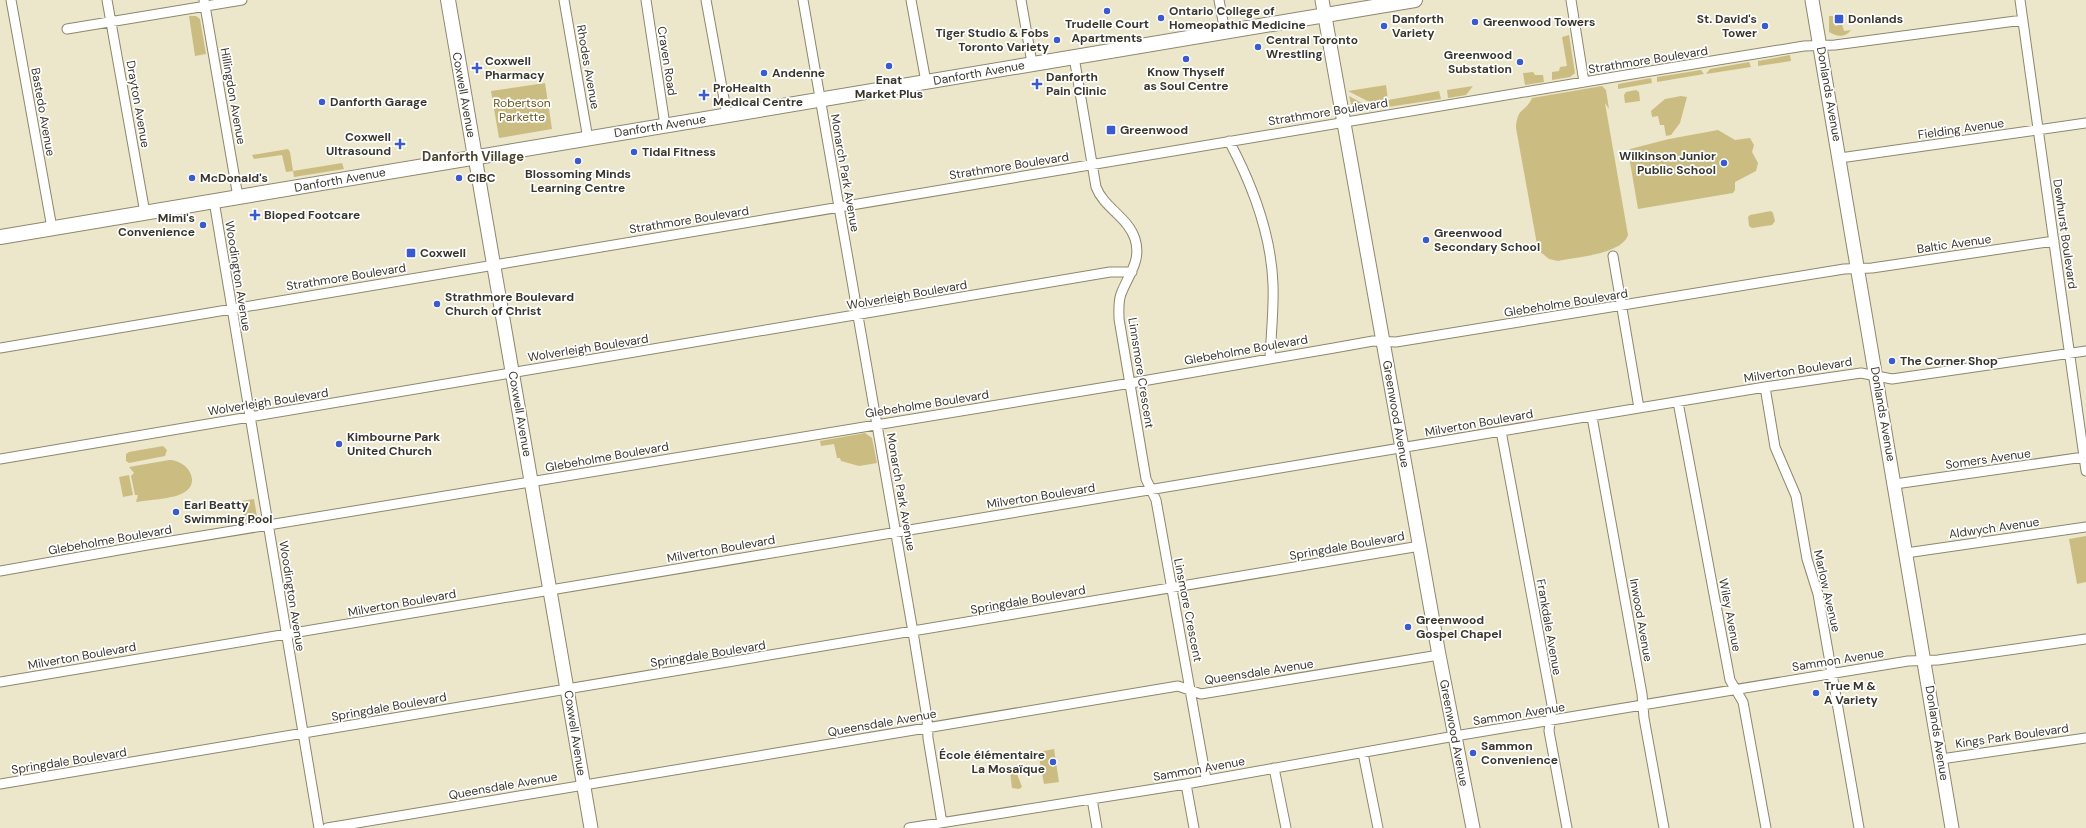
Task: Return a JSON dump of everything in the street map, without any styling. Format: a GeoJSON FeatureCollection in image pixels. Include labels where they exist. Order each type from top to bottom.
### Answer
{"type":"FeatureCollection","features":[{"type":"Feature","properties":{"kind":"main road","name":"Coxwell Avenue"},"geometry":{"type":"LineString","coordinates":[[448,0],[475,157]]}},
{"type":"Feature","properties":{"kind":"main road","name":"Danforth Avenue"},"geometry":{"type":"LineString","coordinates":[[0,236],[1415,0]]}},
{"type":"Feature","properties":{"kind":"street","name":"Bastedo Avenue"},"geometry":{"type":"LineString","coordinates":[[11,0],[52,228]]}},
{"type":"Feature","properties":{"kind":"street","name":"Drayton Avenue"},"geometry":{"type":"LineString","coordinates":[[107,0],[145,213]]}},
{"type":"Feature","properties":{"kind":"street"},"geometry":{"type":"LineString","coordinates":[[67,29],[111,22],[204,3],[242,0]]}},
{"type":"Feature","properties":{"kind":"street","name":"Rhodes Avenue"},"geometry":{"type":"LineString","coordinates":[[564,0],[588,139]]}},
{"type":"Feature","properties":{"kind":"street","name":"Craven Road"},"geometry":{"type":"LineString","coordinates":[[646,0],[665,125]]}},
{"type":"Feature","properties":{"kind":"street"},"geometry":{"type":"LineString","coordinates":[[706,0],[727,115]]}},
{"type":"Feature","properties":{"kind":"street","name":"Monarch Park Avenue"},"geometry":{"type":"LineString","coordinates":[[803,0],[913,632],[942,823]]}},
{"type":"Feature","properties":{"kind":"street"},"geometry":{"type":"LineString","coordinates":[[911,0],[926,82]]}},
{"type":"Feature","properties":{"kind":"street"},"geometry":{"type":"LineString","coordinates":[[1021,0],[1032,64]]}},
{"type":"Feature","properties":{"kind":"street"},"geometry":{"type":"LineString","coordinates":[[1219,0],[1225,32]]}},
{"type":"Feature","properties":{"kind":"street","name":"Greenwood Avenue"},"geometry":{"type":"LineString","coordinates":[[1322,0],[1439,655],[1473,828]]}},
{"type":"Feature","properties":{"kind":"street"},"geometry":{"type":"LineString","coordinates":[[1570,0],[1584,82]]}},
{"type":"Feature","properties":{"kind":"street","name":"Donlands Avenue"},"geometry":{"type":"LineString","coordinates":[[1812,0],[1840,158],[1952,828]]}},
{"type":"Feature","properties":{"kind":"street","name":"Dewhurst Boulevard"},"geometry":{"type":"LineString","coordinates":[[2020,0],[2086,471]]}},
{"type":"Feature","properties":{"kind":"street","name":"Hillingdon Avenue"},"geometry":{"type":"LineString","coordinates":[[204,3],[238,197]]}},
{"type":"Feature","properties":{"kind":"street","name":"Strathmore Boulevard"},"geometry":{"type":"LineString","coordinates":[[0,348],[493,264],[1092,165],[1344,121],[1804,46],[1821,46],[2023,20]]}},
{"type":"Feature","properties":{"kind":"street","name":"Linnsmore Crescent"},"geometry":{"type":"LineString","coordinates":[[1074,57],[1092,165],[1099,194],[1123,220],[1134,237],[1137,255],[1132,272],[1121,294],[1118,305],[1146,479],[1156,500],[1163,540]]}},
{"type":"Feature","properties":{"kind":"street","name":"Fielding Avenue"},"geometry":{"type":"LineString","coordinates":[[1840,158],[2086,124]]}},
{"type":"Feature","properties":{"kind":"street"},"geometry":{"type":"LineString","coordinates":[[1229,141],[1246,172],[1261,213],[1269,248],[1273,286],[1270,358]]}},
{"type":"Feature","properties":{"kind":"street","name":"Coxwell Avenue"},"geometry":{"type":"LineString","coordinates":[[475,157],[591,828]]}},
{"type":"Feature","properties":{"kind":"street","name":"Woodington Avenue"},"geometry":{"type":"LineString","coordinates":[[214,201],[319,828]]}},
{"type":"Feature","properties":{"kind":"street","name":"Baltic Avenue"},"geometry":{"type":"LineString","coordinates":[[1858,268],[2054,241]]}},
{"type":"Feature","properties":{"kind":"street"},"geometry":{"type":"LineString","coordinates":[[1613,256],[1639,408]]}},
{"type":"Feature","properties":{"kind":"street","name":"Glebeholme Boulevard"},"geometry":{"type":"LineString","coordinates":[[0,571],[147,545],[1131,383],[1270,358],[1383,341],[1396,342],[1844,269],[1858,268]]}},
{"type":"Feature","properties":{"kind":"street","name":"Wolverleigh Boulevard"},"geometry":{"type":"LineString","coordinates":[[0,459],[858,316],[1110,272],[1132,272]]}},
{"type":"Feature","properties":{"kind":"street","name":"Milverton Boulevard"},"geometry":{"type":"LineString","coordinates":[[0,682],[1765,387],[1861,373],[1876,374],[1892,379],[2086,351]]}},
{"type":"Feature","properties":{"kind":"street","name":"Marlow Avenue"},"geometry":{"type":"LineString","coordinates":[[1765,387],[1775,446],[1796,496],[1807,559],[1818,594],[1859,828]]}},
{"type":"Feature","properties":{"kind":"street","name":"Wiley Avenue"},"geometry":{"type":"LineString","coordinates":[[1678,402],[1730,680],[1743,702],[1766,828]]}},
{"type":"Feature","properties":{"kind":"street","name":"Inwood Avenue"},"geometry":{"type":"LineString","coordinates":[[1592,417],[1642,694],[1664,828]]}},
{"type":"Feature","properties":{"kind":"street","name":"Frankdale Avenue"},"geometry":{"type":"LineString","coordinates":[[1501,431],[1552,705],[1549,731],[1567,828]]}},
{"type":"Feature","properties":{"kind":"street","name":"Somers Avenue"},"geometry":{"type":"LineString","coordinates":[[1895,484],[2084,457]]}},
{"type":"Feature","properties":{"kind":"street","name":"Aldwych Avenue"},"geometry":{"type":"LineString","coordinates":[[1906,553],[2086,527]]}},
{"type":"Feature","properties":{"kind":"street","name":"Linsmore Crescent"},"geometry":{"type":"LineString","coordinates":[[1163,540],[1206,779]]}},
{"type":"Feature","properties":{"kind":"street","name":"Springdale Boulevard"},"geometry":{"type":"LineString","coordinates":[[0,784],[1420,546]]}},
{"type":"Feature","properties":{"kind":"street","name":"Sammon Avenue"},"geometry":{"type":"LineString","coordinates":[[909,828],[942,823],[961,824],[1092,799],[1186,784],[1206,779],[1455,736],[1908,661],[1925,661],[2086,640]]}},
{"type":"Feature","properties":{"kind":"street","name":"Queensdale Avenue"},"geometry":{"type":"LineString","coordinates":[[327,828],[1178,686],[1201,694],[1439,655]]}},
{"type":"Feature","properties":{"kind":"street","name":"Kings Park Boulevard"},"geometry":{"type":"LineString","coordinates":[[1941,759],[2086,738]]}},
{"type":"Feature","properties":{"kind":"street"},"geometry":{"type":"LineString","coordinates":[[1363,753],[1378,828]]}},
{"type":"Feature","properties":{"kind":"street"},"geometry":{"type":"LineString","coordinates":[[1274,768],[1286,828]]}},
{"type":"Feature","properties":{"kind":"street"},"geometry":{"type":"LineString","coordinates":[[1186,784],[1194,828]]}},
{"type":"Feature","properties":{"kind":"street"},"geometry":{"type":"LineString","coordinates":[[1092,799],[1097,828]]}},
{"type":"Feature","properties":{"kind":"green space"},"geometry":{"type":"Polygon","coordinates":[[[189,16],[196,16],[200,19],[206,54],[195,56],[189,16]]]}},
{"type":"Feature","properties":{"kind":"green space"},"geometry":{"type":"Polygon","coordinates":[[[1829,16],[1833,16],[1835,26],[1842,24],[1844,31],[1851,30],[1849,33],[1841,36],[1829,32],[1829,16]]]}},
{"type":"Feature","properties":{"kind":"green space"},"geometry":{"type":"Polygon","coordinates":[[[1569,35],[1575,73],[1570,77],[1552,80],[1552,72],[1559,71],[1560,67],[1567,66],[1562,37],[1569,35]]]}},
{"type":"Feature","properties":{"kind":"green space"},"geometry":{"type":"Polygon","coordinates":[[[1790,55],[1791,61],[1758,66],[1758,61],[1790,55]]]}},
{"type":"Feature","properties":{"kind":"green space"},"geometry":{"type":"Polygon","coordinates":[[[1749,62],[1751,67],[1706,74],[1710,69],[1749,62]]]}},
{"type":"Feature","properties":{"kind":"green space"},"geometry":{"type":"Polygon","coordinates":[[[1701,70],[1704,74],[1657,82],[1657,77],[1701,70]]]}},
{"type":"Feature","properties":{"kind":"green space"},"geometry":{"type":"Polygon","coordinates":[[[1533,72],[1535,75],[1543,75],[1544,82],[1525,85],[1523,73],[1533,72]]]}},
{"type":"Feature","properties":{"kind":"green space"},"geometry":{"type":"Polygon","coordinates":[[[1651,78],[1652,83],[1618,89],[1618,84],[1651,78]]]}},
{"type":"Feature","properties":{"kind":"green space","name":"Robertson Parkette"},"geometry":{"type":"Polygon","coordinates":[[[545,83],[552,129],[499,138],[491,91],[545,83]]]}},
{"type":"Feature","properties":{"kind":"green space"},"geometry":{"type":"Polygon","coordinates":[[[1386,85],[1388,100],[1439,91],[1441,99],[1381,108],[1348,91],[1386,85]]]}},
{"type":"Feature","properties":{"kind":"green space"},"geometry":{"type":"Polygon","coordinates":[[[1473,86],[1466,95],[1448,98],[1447,90],[1473,86]]]}},
{"type":"Feature","properties":{"kind":"green space"},"geometry":{"type":"Polygon","coordinates":[[[1602,86],[1606,90],[1609,109],[1605,103],[1628,235],[1617,247],[1608,251],[1558,261],[1549,259],[1538,250],[1516,128],[1518,116],[1532,98],[1602,86]]]}},
{"type":"Feature","properties":{"kind":"green space"},"geometry":{"type":"Polygon","coordinates":[[[1636,90],[1639,92],[1640,101],[1625,103],[1624,95],[1626,92],[1636,90]]]}},
{"type":"Feature","properties":{"kind":"green space"},"geometry":{"type":"Polygon","coordinates":[[[1349,96],[1375,110],[1353,112],[1349,96]]]}},
{"type":"Feature","properties":{"kind":"green space"},"geometry":{"type":"Polygon","coordinates":[[[1681,96],[1687,97],[1680,123],[1671,135],[1666,136],[1664,125],[1660,125],[1658,116],[1652,117],[1651,111],[1665,99],[1681,96]]]}},
{"type":"Feature","properties":{"kind":"green space"},"geometry":{"type":"Polygon","coordinates":[[[1718,130],[1735,140],[1750,138],[1754,145],[1752,152],[1758,163],[1756,171],[1735,182],[1735,190],[1733,193],[1638,209],[1629,156],[1630,149],[1669,139],[1718,130]]]}},
{"type":"Feature","properties":{"kind":"green space"},"geometry":{"type":"Polygon","coordinates":[[[288,149],[290,152],[293,171],[286,172],[282,155],[254,159],[252,155],[288,149]]]}},
{"type":"Feature","properties":{"kind":"green space"},"geometry":{"type":"Polygon","coordinates":[[[342,163],[344,169],[294,177],[293,171],[342,163]]]}},
{"type":"Feature","properties":{"kind":"green space"},"geometry":{"type":"Polygon","coordinates":[[[1771,211],[1775,221],[1772,225],[1752,228],[1749,226],[1748,217],[1750,215],[1771,211]]]}},
{"type":"Feature","properties":{"kind":"green space"},"geometry":{"type":"Polygon","coordinates":[[[865,433],[872,438],[877,463],[859,466],[841,461],[840,458],[837,458],[834,444],[821,446],[820,441],[865,433]]]}},
{"type":"Feature","properties":{"kind":"green space"},"geometry":{"type":"Polygon","coordinates":[[[163,446],[167,450],[165,456],[129,463],[126,461],[126,454],[129,452],[163,446]]]}},
{"type":"Feature","properties":{"kind":"green space"},"geometry":{"type":"Polygon","coordinates":[[[169,460],[176,461],[187,468],[192,478],[192,484],[189,489],[173,497],[136,502],[138,495],[135,495],[131,476],[134,473],[129,467],[169,460]]]}},
{"type":"Feature","properties":{"kind":"green space"},"geometry":{"type":"Polygon","coordinates":[[[129,475],[133,495],[123,497],[119,477],[129,475]]]}},
{"type":"Feature","properties":{"kind":"green space"},"geometry":{"type":"Polygon","coordinates":[[[254,499],[257,517],[245,521],[241,501],[254,499]]]}},
{"type":"Feature","properties":{"kind":"green space"},"geometry":{"type":"Polygon","coordinates":[[[2086,536],[2086,582],[2077,584],[2069,539],[2086,536]]]}},
{"type":"Feature","properties":{"kind":"green space"},"geometry":{"type":"Polygon","coordinates":[[[1054,749],[1059,782],[1044,784],[1038,752],[1054,749]]]}},
{"type":"Feature","properties":{"kind":"green space"},"geometry":{"type":"Polygon","coordinates":[[[1015,769],[1022,787],[1019,789],[1012,788],[1010,772],[1015,769]]]}},
{"type":"Feature","properties":{"kind":"place","name":"Trudelle Court Apartments"},"geometry":{"type":"Point","coordinates":[1107,11]}},
{"type":"Feature","properties":{"kind":"place","name":"Ontario College of Homeopathic Medicine"},"geometry":{"type":"Point","coordinates":[1161,18]}},
{"type":"Feature","properties":{"kind":"place","name":"Donlands"},"geometry":{"type":"Point","coordinates":[1839,19]}},
{"type":"Feature","properties":{"kind":"place","name":"Greenwood Towers"},"geometry":{"type":"Point","coordinates":[1475,22]}},
{"type":"Feature","properties":{"kind":"place","name":"Danforth Variety"},"geometry":{"type":"Point","coordinates":[1384,26]}},
{"type":"Feature","properties":{"kind":"place","name":"St. David's Tower"},"geometry":{"type":"Point","coordinates":[1765,26]}},
{"type":"Feature","properties":{"kind":"place","name":"Tiger Studio & Fobs Toronto Variety"},"geometry":{"type":"Point","coordinates":[1057,40]}},
{"type":"Feature","properties":{"kind":"place","name":"Central Toronto Wrestling"},"geometry":{"type":"Point","coordinates":[1258,47]}},
{"type":"Feature","properties":{"kind":"place","name":"Know Thyself as Soul Centre"},"geometry":{"type":"Point","coordinates":[1186,59]}},
{"type":"Feature","properties":{"kind":"place","name":"Greenwood Substation"},"geometry":{"type":"Point","coordinates":[1520,62]}},
{"type":"Feature","properties":{"kind":"place","name":"Enat Market Plus"},"geometry":{"type":"Point","coordinates":[889,66]}},
{"type":"Feature","properties":{"kind":"place","name":"Coxwell Pharmacy"},"geometry":{"type":"Point","coordinates":[477,68]}},
{"type":"Feature","properties":{"kind":"place","name":"Andenne"},"geometry":{"type":"Point","coordinates":[764,73]}},
{"type":"Feature","properties":{"kind":"place","name":"Danforth Pain Clinic"},"geometry":{"type":"Point","coordinates":[1037,84]}},
{"type":"Feature","properties":{"kind":"place","name":"ProHealth Medical Centre"},"geometry":{"type":"Point","coordinates":[704,95]}},
{"type":"Feature","properties":{"kind":"place","name":"Danforth Garage"},"geometry":{"type":"Point","coordinates":[322,102]}},
{"type":"Feature","properties":{"kind":"place","name":"Greenwood"},"geometry":{"type":"Point","coordinates":[1111,130]}},
{"type":"Feature","properties":{"kind":"place","name":"Coxwell Ultrasound"},"geometry":{"type":"Point","coordinates":[400,144]}},
{"type":"Feature","properties":{"kind":"place","name":"Tidal Fitness"},"geometry":{"type":"Point","coordinates":[634,152]}},
{"type":"Feature","properties":{"kind":"place","name":"Blossoming Minds Learning Centre"},"geometry":{"type":"Point","coordinates":[578,161]}},
{"type":"Feature","properties":{"kind":"place","name":"Wilkinson Junior Public School"},"geometry":{"type":"Point","coordinates":[1724,163]}},
{"type":"Feature","properties":{"kind":"place","name":"McDonald's"},"geometry":{"type":"Point","coordinates":[192,178]}},
{"type":"Feature","properties":{"kind":"place","name":"CIBC"},"geometry":{"type":"Point","coordinates":[459,178]}},
{"type":"Feature","properties":{"kind":"place","name":"Bioped Footcare"},"geometry":{"type":"Point","coordinates":[255,215]}},
{"type":"Feature","properties":{"kind":"place","name":"Mimi's Convenience"},"geometry":{"type":"Point","coordinates":[203,225]}},
{"type":"Feature","properties":{"kind":"place","name":"Greenwood Secondary School"},"geometry":{"type":"Point","coordinates":[1426,240]}},
{"type":"Feature","properties":{"kind":"place","name":"Coxwell"},"geometry":{"type":"Point","coordinates":[411,253]}},
{"type":"Feature","properties":{"kind":"place","name":"Strathmore Boulevard Church of Christ"},"geometry":{"type":"Point","coordinates":[437,304]}},
{"type":"Feature","properties":{"kind":"place","name":"The Corner Shop"},"geometry":{"type":"Point","coordinates":[1892,361]}},
{"type":"Feature","properties":{"kind":"place","name":"Kimbourne Park United Church"},"geometry":{"type":"Point","coordinates":[339,444]}},
{"type":"Feature","properties":{"kind":"place","name":"Earl Beatty Swimming Pool"},"geometry":{"type":"Point","coordinates":[176,512]}},
{"type":"Feature","properties":{"kind":"place","name":"Greenwood Gospel Chapel"},"geometry":{"type":"Point","coordinates":[1408,627]}},
{"type":"Feature","properties":{"kind":"place","name":"True M & A Variety"},"geometry":{"type":"Point","coordinates":[1816,693]}},
{"type":"Feature","properties":{"kind":"place","name":"Sammon Convenience"},"geometry":{"type":"Point","coordinates":[1473,753]}},
{"type":"Feature","properties":{"kind":"place","name":"École élémentaire La Mosaïque"},"geometry":{"type":"Point","coordinates":[1053,762]}},
{"type":"Feature","properties":{"kind":"district","name":"Danforth Village"},"geometry":{"type":"Point","coordinates":[473,156]}}]}
